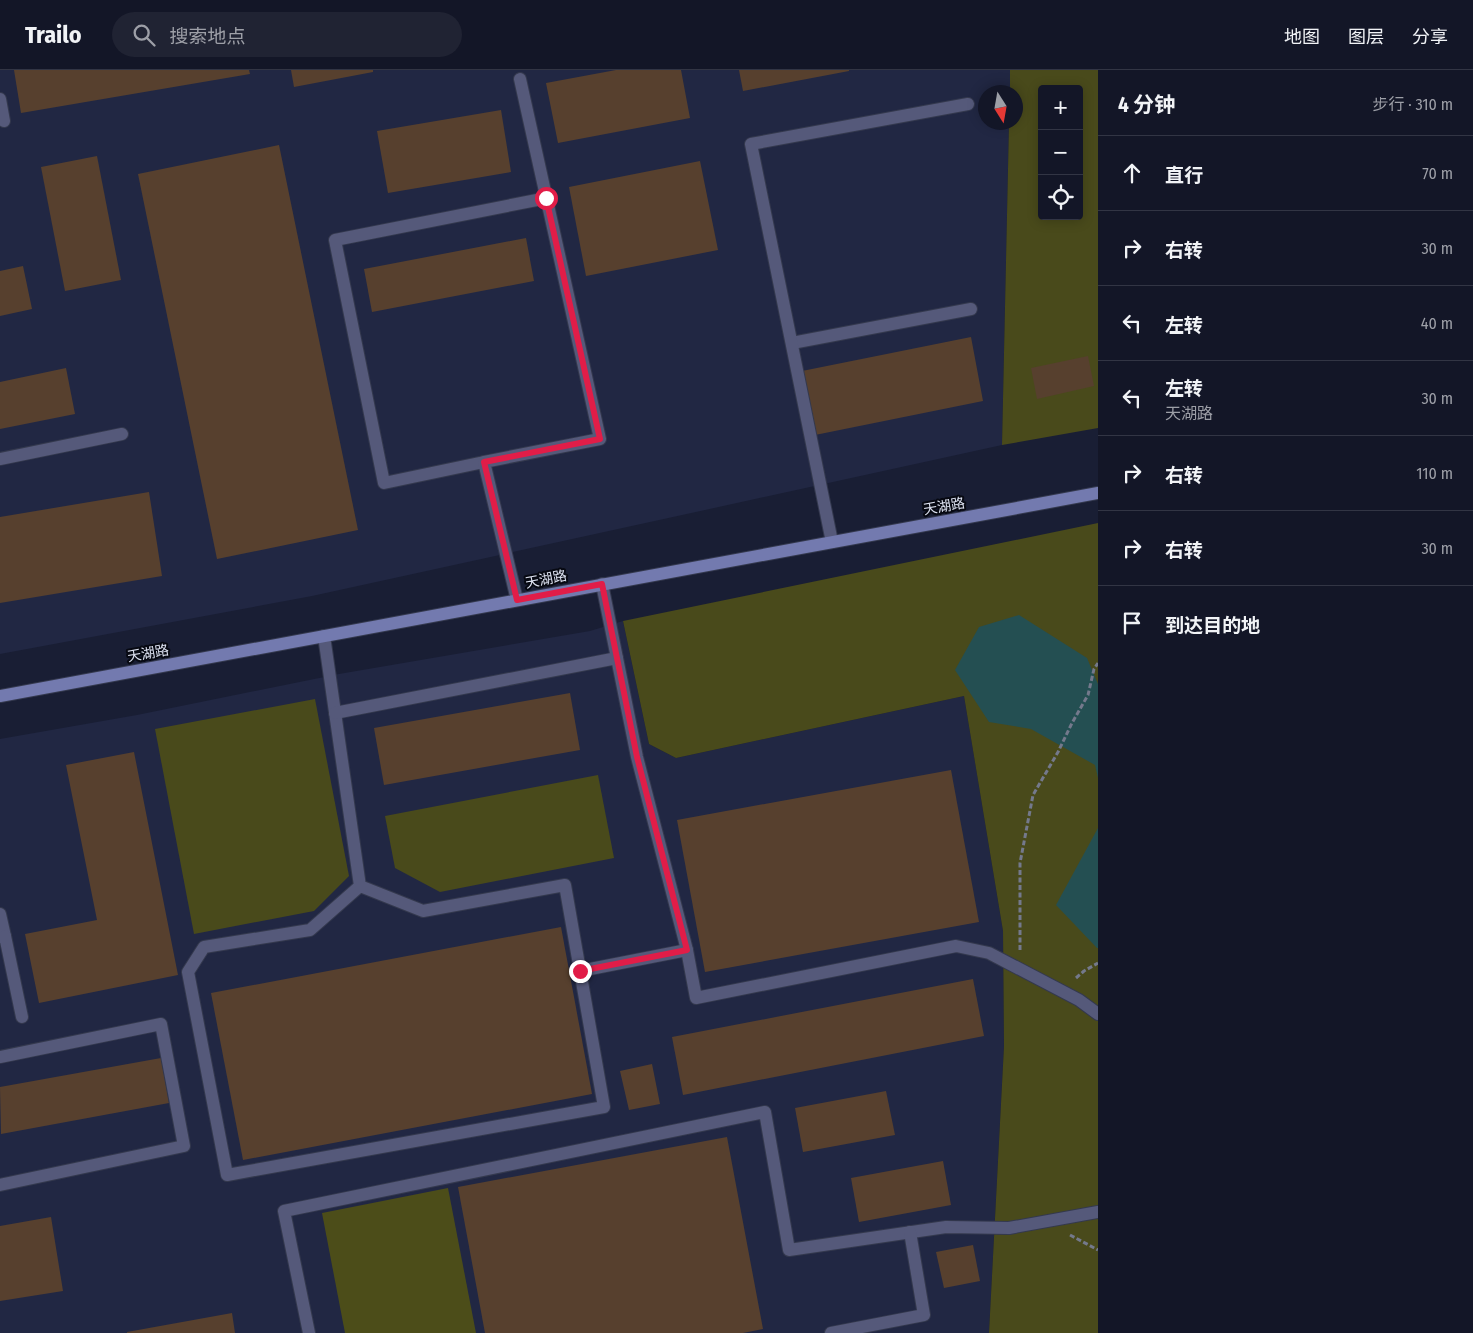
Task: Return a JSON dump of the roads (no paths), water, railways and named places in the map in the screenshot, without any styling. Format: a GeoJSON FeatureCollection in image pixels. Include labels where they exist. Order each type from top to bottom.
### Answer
{"type":"FeatureCollection","features":[{"type":"Feature","properties":{"kind":"street","name":"天湖路"},"geometry":{"type":"LineString","coordinates":[[0,696],[1098,493]]}},
{"type":"Feature","properties":{"kind":"lane"},"geometry":{"type":"LineString","coordinates":[[520,79],[600,439],[384,483],[335,240],[546,198]]}},
{"type":"Feature","properties":{"kind":"lane"},"geometry":{"type":"LineString","coordinates":[[0,99],[4,121]]}},
{"type":"Feature","properties":{"kind":"lane"},"geometry":{"type":"LineString","coordinates":[[832,542],[751,144],[968,104]]}},
{"type":"Feature","properties":{"kind":"lane"},"geometry":{"type":"LineString","coordinates":[[792,343],[971,309]]}},
{"type":"Feature","properties":{"kind":"lane"},"geometry":{"type":"LineString","coordinates":[[0,459],[122,434]]}},
{"type":"Feature","properties":{"kind":"lane"},"geometry":{"type":"LineString","coordinates":[[484,462],[517,600]]}},
{"type":"Feature","properties":{"kind":"lane"},"geometry":{"type":"LineString","coordinates":[[602,584],[637,757],[687,950],[696,998],[956,946],[989,952],[1079,1000],[1098,1014]]}},
{"type":"Feature","properties":{"kind":"lane"},"geometry":{"type":"LineString","coordinates":[[324,636],[360,886]]}},
{"type":"Feature","properties":{"kind":"lane"},"geometry":{"type":"LineString","coordinates":[[335,713],[617,658]]}},
{"type":"Feature","properties":{"kind":"lane"},"geometry":{"type":"LineString","coordinates":[[566,885],[604,1107],[227,1176],[188,972],[204,947],[310,930],[360,886],[423,911],[566,885]]}},
{"type":"Feature","properties":{"kind":"lane"},"geometry":{"type":"LineString","coordinates":[[0,914],[2,936],[22,1017]]}},
{"type":"Feature","properties":{"kind":"lane"},"geometry":{"type":"LineString","coordinates":[[580,971],[687,950]]}},
{"type":"Feature","properties":{"kind":"lane"},"geometry":{"type":"LineString","coordinates":[[0,1057],[160,1024],[184,1146],[0,1185]]}},
{"type":"Feature","properties":{"kind":"lane"},"geometry":{"type":"LineString","coordinates":[[309,1333],[284,1211],[765,1112],[789,1250],[946,1227],[1009,1228],[1098,1212]]}},
{"type":"Feature","properties":{"kind":"lane"},"geometry":{"type":"LineString","coordinates":[[831,1333],[924,1315],[910,1232]]}}]}
